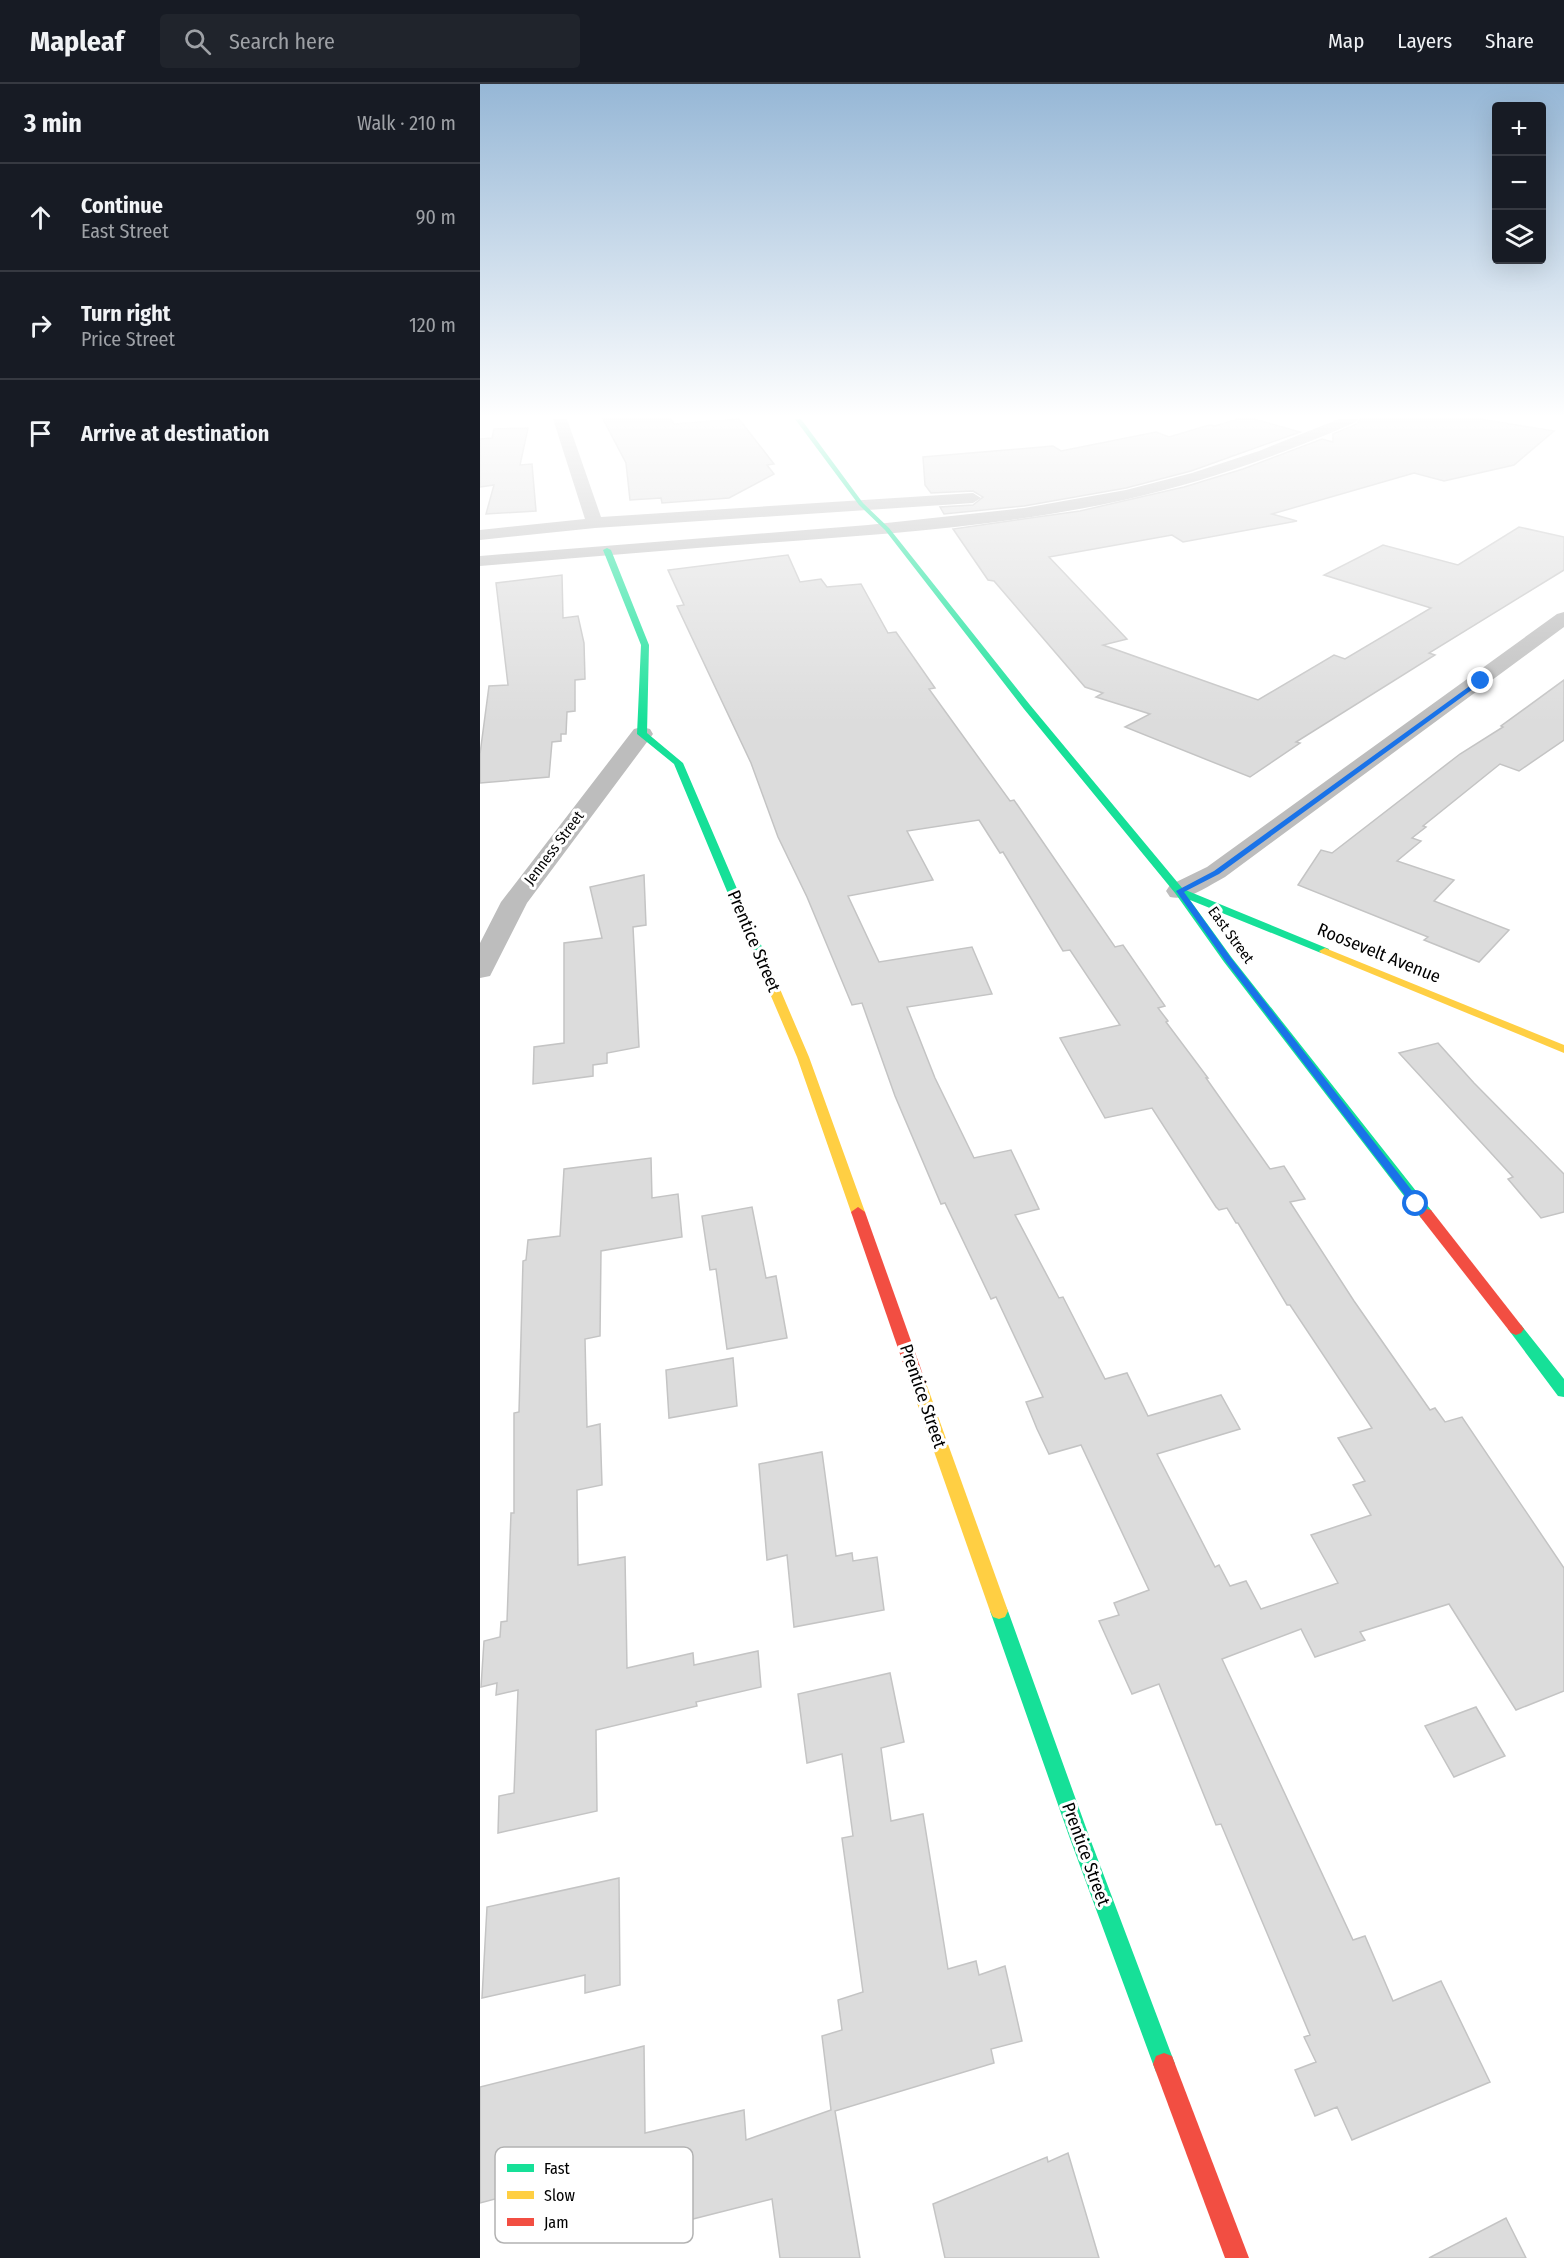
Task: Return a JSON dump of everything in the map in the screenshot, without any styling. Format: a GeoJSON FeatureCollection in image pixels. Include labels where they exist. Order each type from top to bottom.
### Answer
{"type":"FeatureCollection","features":[{"type":"Feature","properties":{"kind":"main road","name":"East Street"},"geometry":{"type":"LineString","coordinates":[[878,520],[1027,707],[1179,891],[1264,1007],[1564,1391]]}},
{"type":"Feature","properties":{"kind":"main road"},"geometry":{"type":"LineString","coordinates":[[607,550],[645,645],[642,734]]}},
{"type":"Feature","properties":{"kind":"main road","name":"Prentice Street"},"geometry":{"type":"LineString","coordinates":[[642,734],[678,763],[803,1057],[1079,1836],[1237,2258]]}},
{"type":"Feature","properties":{"kind":"main road","name":"Roosevelt Avenue"},"geometry":{"type":"LineString","coordinates":[[1179,891],[1564,1049]]}},
{"type":"Feature","properties":{"kind":"street"},"geometry":{"type":"LineString","coordinates":[[480,535],[632,520]]}},
{"type":"Feature","properties":{"kind":"street"},"geometry":{"type":"LineString","coordinates":[[480,561],[887,529],[957,520]]}},
{"type":"Feature","properties":{"kind":"street"},"geometry":{"type":"LineString","coordinates":[[596,523],[626,523],[637,526],[642,531],[642,537],[635,542],[607,550],[586,551],[568,548],[560,541],[563,534],[570,530],[596,523]]}},
{"type":"Feature","properties":{"kind":"street"},"geometry":{"type":"LineString","coordinates":[[1179,891],[1216,872],[1564,618]]}},
{"type":"Feature","properties":{"kind":"street","name":"Jenness Street"},"geometry":{"type":"LineString","coordinates":[[480,970],[514,902],[642,734]]}},
{"type":"Feature","properties":{"kind":"building"},"geometry":{"type":"Polygon","coordinates":[[[1013,520],[1297,521],[1183,542],[1172,535],[1049,557],[1127,639],[1103,645],[1258,700],[1334,655],[1345,659],[1431,608],[1324,575],[1383,545],[1458,565],[1519,527],[1564,537],[1564,570],[1429,653],[1435,655],[1296,742],[1300,743],[1250,777],[1125,727],[1150,714],[1096,697],[1103,693],[1085,687],[994,581],[988,580],[953,529],[1013,520]]]}},
{"type":"Feature","properties":{"kind":"building"},"geometry":{"type":"Polygon","coordinates":[[[788,555],[800,582],[821,579],[827,587],[861,584],[888,633],[896,632],[935,688],[929,689],[1010,801],[1014,800],[1115,947],[1123,945],[1165,1006],[1158,1008],[1168,1021],[1166,1022],[1208,1078],[1206,1078],[1270,1169],[1284,1166],[1305,1199],[1290,1202],[1354,1301],[1430,1410],[1435,1408],[1445,1422],[1462,1417],[1564,1568],[1564,1691],[1516,1710],[1449,1604],[1360,1632],[1365,1640],[1315,1657],[1301,1629],[1222,1659],[1353,1940],[1365,1936],[1393,2001],[1441,1981],[1490,2082],[1352,2140],[1337,2107],[1315,2116],[1295,2070],[1316,2062],[1304,2037],[1310,2035],[1221,1824],[1216,1825],[1159,1684],[1132,1694],[1099,1621],[1119,1615],[1114,1603],[1149,1590],[1081,1445],[1049,1454],[1037,1429],[1026,1402],[1043,1397],[996,1297],[991,1299],[945,1203],[941,1204],[895,1096],[862,1003],[852,1005],[807,897],[778,837],[751,763],[677,606],[684,605],[668,570],[788,555]],[[979,820],[907,831],[933,880],[848,896],[879,962],[972,947],[992,994],[907,1007],[935,1078],[974,1158],[1011,1150],[1039,1209],[1015,1215],[1059,1298],[1063,1297],[1105,1379],[1127,1373],[1148,1416],[1221,1395],[1240,1429],[1157,1454],[1215,1567],[1219,1565],[1230,1586],[1246,1581],[1261,1609],[1338,1583],[1311,1535],[1371,1515],[1353,1485],[1365,1481],[1338,1438],[1372,1428],[1290,1305],[1287,1305],[1238,1223],[1227,1208],[1219,1210],[1216,1207],[1152,1108],[1105,1118],[1060,1038],[1120,1025],[1070,950],[1063,951],[1003,852],[1000,853],[979,820]]]}},
{"type":"Feature","properties":{"kind":"building"},"geometry":{"type":"Polygon","coordinates":[[[562,575],[563,618],[578,616],[584,643],[585,679],[575,680],[575,711],[567,712],[566,734],[561,734],[561,741],[552,742],[549,777],[480,783],[480,754],[489,686],[508,685],[496,583],[562,575]]]}},
{"type":"Feature","properties":{"kind":"building"},"geometry":{"type":"Polygon","coordinates":[[[1564,680],[1564,740],[1519,771],[1500,764],[1423,826],[1426,827],[1412,838],[1421,841],[1397,861],[1454,880],[1434,901],[1509,930],[1479,962],[1424,940],[1428,937],[1298,885],[1321,850],[1332,853],[1460,754],[1503,727],[1501,726],[1564,680]]]}},
{"type":"Feature","properties":{"kind":"building"},"geometry":{"type":"Polygon","coordinates":[[[644,875],[646,925],[633,927],[639,1047],[607,1053],[607,1063],[593,1065],[593,1076],[533,1084],[534,1047],[564,1043],[564,943],[602,938],[590,887],[644,875]]]}},
{"type":"Feature","properties":{"kind":"building"},"geometry":{"type":"Polygon","coordinates":[[[1438,1043],[1564,1174],[1564,1212],[1541,1218],[1508,1179],[1513,1177],[1399,1053],[1438,1043]]]}},
{"type":"Feature","properties":{"kind":"building"},"geometry":{"type":"Polygon","coordinates":[[[651,1158],[652,1198],[678,1194],[682,1237],[601,1251],[600,1336],[585,1339],[587,1427],[600,1424],[602,1485],[577,1490],[578,1565],[625,1557],[627,1668],[693,1653],[694,1665],[758,1651],[761,1687],[696,1702],[697,1706],[596,1730],[597,1811],[498,1833],[499,1796],[514,1793],[518,1690],[496,1695],[497,1683],[481,1687],[484,1641],[500,1637],[501,1622],[507,1621],[511,1513],[514,1513],[514,1413],[519,1412],[523,1261],[526,1260],[528,1240],[560,1236],[564,1169],[651,1158]]]}},
{"type":"Feature","properties":{"kind":"building"},"geometry":{"type":"Polygon","coordinates":[[[752,1207],[766,1278],[776,1276],[787,1338],[727,1349],[716,1269],[710,1270],[702,1216],[752,1207]]]}},
{"type":"Feature","properties":{"kind":"building"},"geometry":{"type":"Polygon","coordinates":[[[733,1358],[737,1406],[669,1418],[666,1370],[733,1358]]]}},
{"type":"Feature","properties":{"kind":"building"},"geometry":{"type":"Polygon","coordinates":[[[822,1452],[836,1556],[852,1553],[853,1561],[877,1557],[884,1610],[794,1627],[787,1555],[767,1560],[759,1464],[822,1452]]]}},
{"type":"Feature","properties":{"kind":"building"},"geometry":{"type":"Polygon","coordinates":[[[890,1673],[904,1742],[881,1748],[891,1821],[923,1814],[948,1969],[976,1961],[979,1975],[1005,1966],[1022,2041],[991,2049],[994,2063],[835,2111],[860,2258],[780,2258],[772,2199],[693,2219],[693,2147],[495,2147],[495,2199],[480,2203],[480,2087],[644,2046],[645,2133],[744,2110],[746,2140],[831,2110],[822,2036],[842,2030],[838,2000],[863,1992],[842,1838],[853,1836],[842,1754],[807,1763],[798,1694],[890,1673]]]}},
{"type":"Feature","properties":{"kind":"building"},"geometry":{"type":"Polygon","coordinates":[[[1476,1707],[1505,1756],[1454,1777],[1425,1726],[1476,1707]]]}},
{"type":"Feature","properties":{"kind":"building"},"geometry":{"type":"Polygon","coordinates":[[[619,1878],[620,1985],[585,1993],[585,1975],[482,1998],[487,1907],[619,1878]]]}},
{"type":"Feature","properties":{"kind":"building"},"geometry":{"type":"Polygon","coordinates":[[[1068,2153],[1099,2258],[945,2258],[933,2204],[1047,2157],[1048,2162],[1068,2153]]]}},
{"type":"Feature","properties":{"kind":"building"},"geometry":{"type":"Polygon","coordinates":[[[1506,2218],[1526,2258],[1429,2258],[1506,2218]]]}},
{"type":"Feature","properties":{"kind":"traffic: fast"},"geometry":{"type":"LineString","coordinates":[[878,520],[1027,707],[1179,891],[1325,951]]}},
{"type":"Feature","properties":{"kind":"traffic: fast"},"geometry":{"type":"LineString","coordinates":[[607,550],[645,645],[642,734],[678,763],[765,968]]}},
{"type":"Feature","properties":{"kind":"traffic: fast"},"geometry":{"type":"LineString","coordinates":[[1179,891],[1228,960],[1426,1214]]}},
{"type":"Feature","properties":{"kind":"traffic: fast"},"geometry":{"type":"LineString","coordinates":[[1516,1329],[1564,1391]]}},
{"type":"Feature","properties":{"kind":"traffic: fast"},"geometry":{"type":"LineString","coordinates":[[999,1611],[1079,1836],[1164,2064]]}},
{"type":"Feature","properties":{"kind":"traffic: slow"},"geometry":{"type":"LineString","coordinates":[[1325,951],[1564,1049]]}},
{"type":"Feature","properties":{"kind":"traffic: slow"},"geometry":{"type":"LineString","coordinates":[[765,968],[803,1057],[858,1212]]}},
{"type":"Feature","properties":{"kind":"traffic: slow"},"geometry":{"type":"LineString","coordinates":[[918,1383],[999,1611]]}},
{"type":"Feature","properties":{"kind":"traffic: jam"},"geometry":{"type":"LineString","coordinates":[[858,1212],[918,1383]]}},
{"type":"Feature","properties":{"kind":"traffic: jam"},"geometry":{"type":"LineString","coordinates":[[1426,1214],[1516,1329]]}},
{"type":"Feature","properties":{"kind":"traffic: jam"},"geometry":{"type":"LineString","coordinates":[[1164,2064],[1237,2258]]}},
{"type":"Feature","properties":{"kind":"route"},"geometry":{"type":"LineString","coordinates":[[1416,1204],[1228,960],[1179,891],[1216,872],[1481,681]]}}]}
